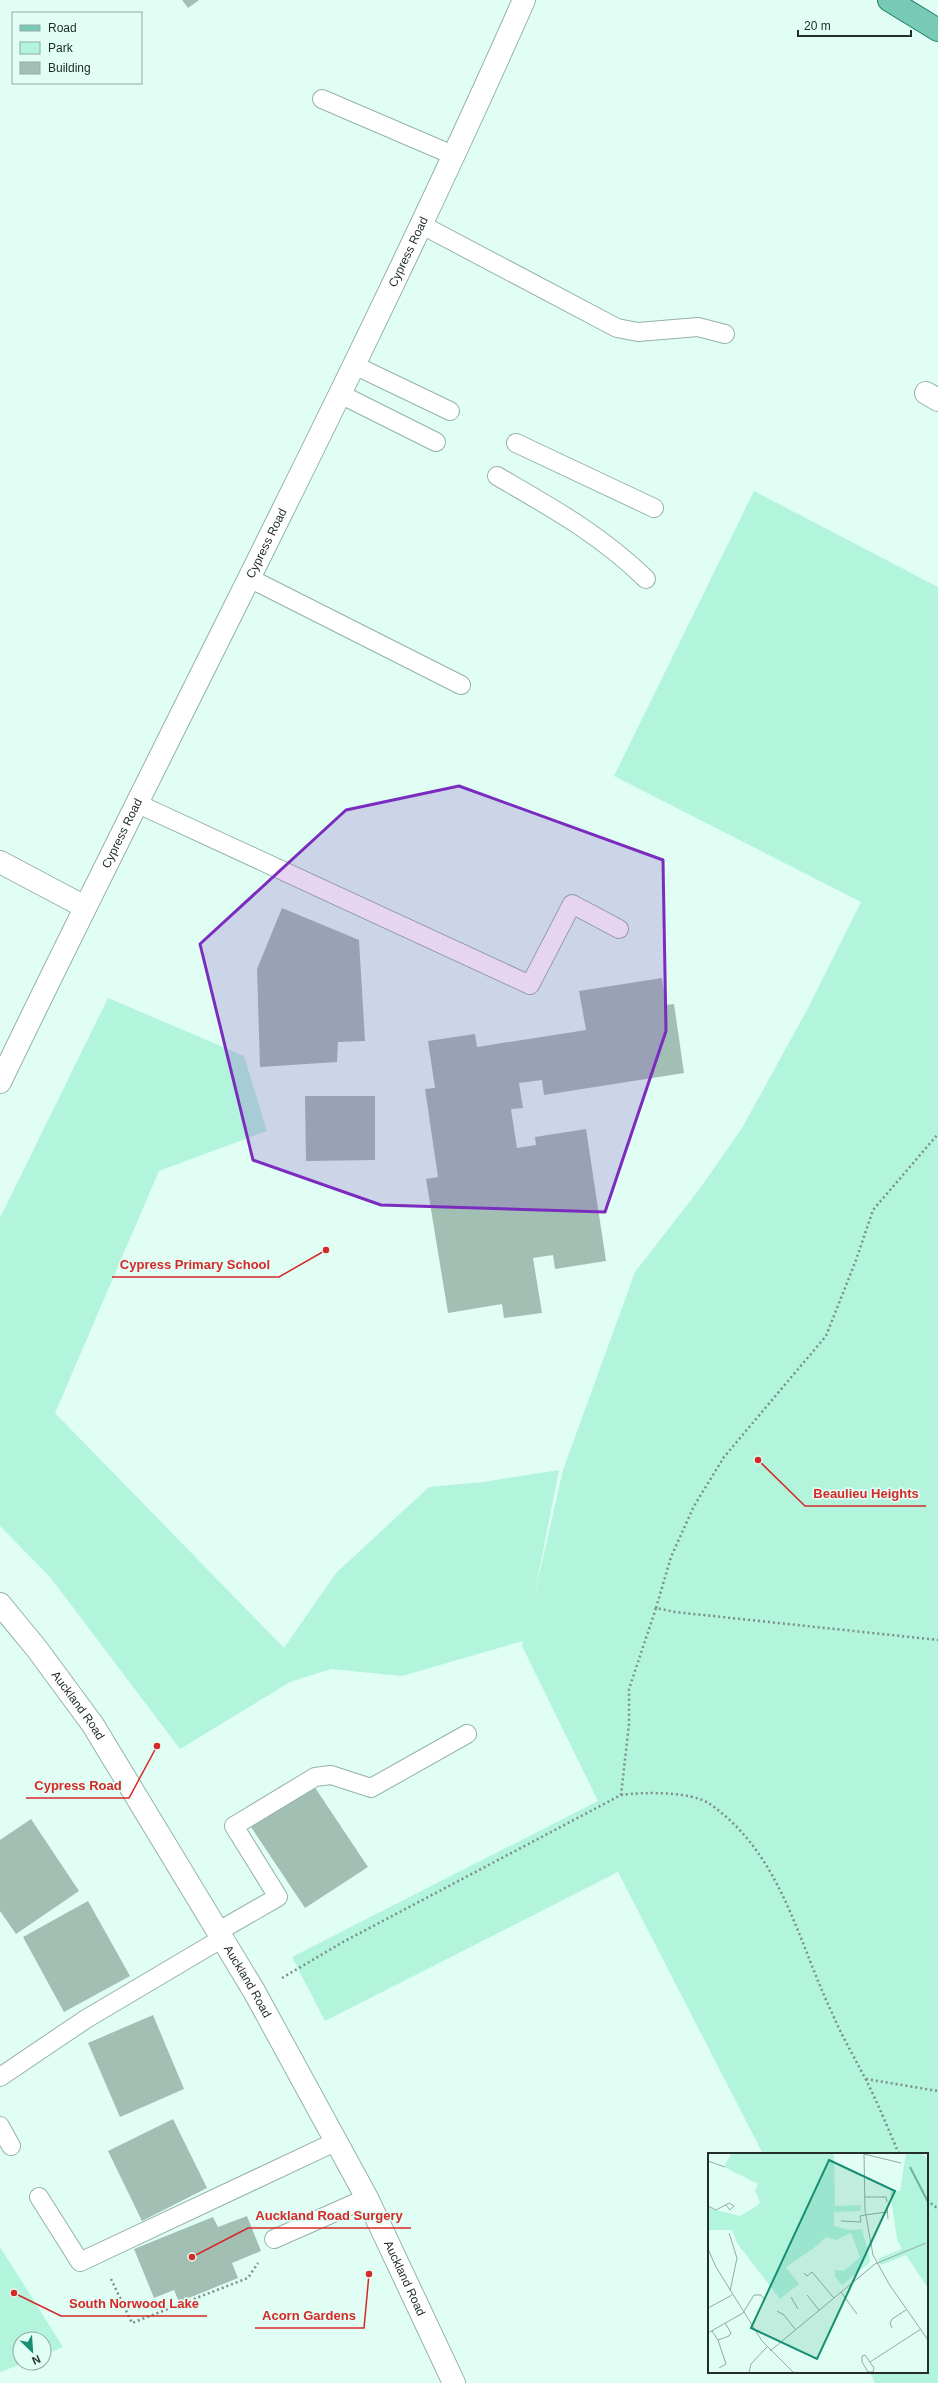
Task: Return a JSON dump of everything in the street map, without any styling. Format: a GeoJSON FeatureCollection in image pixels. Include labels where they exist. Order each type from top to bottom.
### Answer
{"type":"FeatureCollection","features":[{"type":"Feature","properties":{"kind":"main road"},"geometry":{"type":"LineString","coordinates":[[889,0],[938,30]]}},
{"type":"Feature","properties":{"kind":"street","name":"Cypress Road"},"geometry":{"type":"LineString","coordinates":[[0,1082],[136,803],[249,578],[422,225],[455,156],[524,0]]}},
{"type":"Feature","properties":{"kind":"street"},"geometry":{"type":"LineString","coordinates":[[0,862],[85,907]]}},
{"type":"Feature","properties":{"kind":"street","name":"Auckland Road"},"geometry":{"type":"LineString","coordinates":[[0,1604],[37,1649],[93,1726],[254,1991],[368,2198],[454,2383]]}},
{"type":"Feature","properties":{"kind":"lane"},"geometry":{"type":"LineString","coordinates":[[322,99],[455,156]]}},
{"type":"Feature","properties":{"kind":"lane"},"geometry":{"type":"LineString","coordinates":[[422,225],[617,328],[638,332],[698,327],[725,334]]}},
{"type":"Feature","properties":{"kind":"lane"},"geometry":{"type":"LineString","coordinates":[[354,365],[450,411]]}},
{"type":"Feature","properties":{"kind":"lane"},"geometry":{"type":"LineString","coordinates":[[340,394],[436,442]]}},
{"type":"Feature","properties":{"kind":"lane"},"geometry":{"type":"LineString","coordinates":[[516,443],[654,508]]}},
{"type":"Feature","properties":{"kind":"lane"},"geometry":{"type":"LineString","coordinates":[[497,476],[584,527],[610,546],[646,579]]}},
{"type":"Feature","properties":{"kind":"lane"},"geometry":{"type":"LineString","coordinates":[[249,578],[461,685]]}},
{"type":"Feature","properties":{"kind":"lane"},"geometry":{"type":"LineString","coordinates":[[136,803],[530,985],[572,904],[619,929]]}},
{"type":"Feature","properties":{"kind":"lane"},"geometry":{"type":"LineString","coordinates":[[0,2077],[86,2019],[278,1897],[234,1826],[316,1776],[331,1775],[371,1788],[467,1734]]}},
{"type":"Feature","properties":{"kind":"lane"},"geometry":{"type":"LineString","coordinates":[[0,2126],[11,2146]]}},
{"type":"Feature","properties":{"kind":"lane"},"geometry":{"type":"LineString","coordinates":[[39,2197],[80,2262],[337,2141]]}},
{"type":"Feature","properties":{"kind":"lane"},"geometry":{"type":"LineString","coordinates":[[274,2239],[368,2198]]}},
{"type":"Feature","properties":{"kind":"path"},"geometry":{"type":"LineString","coordinates":[[621,1795],[629,1724],[629,1689],[672,1557],[694,1506],[724,1457],[826,1336],[856,1260],[873,1210],[938,1134]]}},
{"type":"Feature","properties":{"kind":"path"},"geometry":{"type":"LineString","coordinates":[[656,1608],[675,1612],[938,1640]]}},
{"type":"Feature","properties":{"kind":"path"},"geometry":{"type":"LineString","coordinates":[[254,1991],[290,1974],[343,1942],[621,1795],[646,1792],[683,1796],[709,1804],[760,1852],[779,1886],[833,2015],[866,2079],[899,2153]]}},
{"type":"Feature","properties":{"kind":"path"},"geometry":{"type":"LineString","coordinates":[[866,2079],[938,2091]]}},
{"type":"Feature","properties":{"kind":"path"},"geometry":{"type":"LineString","coordinates":[[928,2201],[938,2209]]}},
{"type":"Feature","properties":{"kind":"path"},"geometry":{"type":"LineString","coordinates":[[99,2253],[132,2323],[248,2278],[274,2239]]}},
{"type":"Feature","properties":{"kind":"highlighted area"},"geometry":{"type":"Polygon","coordinates":[[[459,786],[663,860],[666,1031],[605,1212],[381,1205],[253,1160],[200,944],[346,810],[459,786]]]}},
{"type":"Feature","properties":{"kind":"green space"},"geometry":{"type":"Polygon","coordinates":[[[754,491],[938,587],[938,2383],[875,2383],[870,2373],[928,2373],[928,2153],[762,2153],[618,1872],[325,2021],[292,1957],[598,1801],[522,1646],[523,1641],[402,1676],[331,1669],[290,1682],[180,1749],[50,1577],[0,1526],[0,1218],[108,998],[244,1056],[267,1131],[159,1171],[55,1413],[284,1648],[336,1573],[429,1487],[483,1482],[559,1470],[534,1597],[563,1470],[635,1272],[701,1187],[742,1128],[807,1010],[861,902],[614,776],[754,491]]]}},
{"type":"Feature","properties":{"kind":"green space"},"geometry":{"type":"Polygon","coordinates":[[[0,2247],[63,2347],[52,2352],[52,2331],[12,2331],[12,2368],[0,2372],[0,2247]]]}},
{"type":"Feature","properties":{"kind":"building"},"geometry":{"type":"Polygon","coordinates":[[[182,0],[199,0],[188,8],[182,0]]]}},
{"type":"Feature","properties":{"kind":"building"},"geometry":{"type":"Polygon","coordinates":[[[282,908],[359,940],[365,1041],[338,1042],[337,1062],[260,1067],[257,969],[282,908]]]}},
{"type":"Feature","properties":{"kind":"building"},"geometry":{"type":"Polygon","coordinates":[[[662,978],[666,1005],[674,1004],[684,1073],[544,1095],[542,1080],[519,1083],[523,1108],[511,1109],[517,1148],[536,1145],[535,1137],[586,1129],[606,1261],[555,1269],[553,1255],[533,1258],[542,1313],[504,1318],[502,1304],[448,1313],[426,1179],[438,1177],[425,1089],[435,1088],[428,1041],[475,1034],[477,1047],[586,1030],[579,991],[662,978]]]}},
{"type":"Feature","properties":{"kind":"building"},"geometry":{"type":"Polygon","coordinates":[[[305,1096],[375,1096],[375,1160],[306,1161],[305,1096]]]}},
{"type":"Feature","properties":{"kind":"building"},"geometry":{"type":"Polygon","coordinates":[[[314,1786],[368,1867],[305,1908],[251,1827],[314,1786]]]}},
{"type":"Feature","properties":{"kind":"building"},"geometry":{"type":"Polygon","coordinates":[[[31,1819],[79,1891],[16,1934],[0,1911],[0,1840],[31,1819]]]}},
{"type":"Feature","properties":{"kind":"building"},"geometry":{"type":"Polygon","coordinates":[[[88,1901],[130,1976],[64,2012],[23,1937],[88,1901]]]}},
{"type":"Feature","properties":{"kind":"building"},"geometry":{"type":"Polygon","coordinates":[[[153,2015],[184,2089],[120,2117],[88,2043],[153,2015]]]}},
{"type":"Feature","properties":{"kind":"building"},"geometry":{"type":"Polygon","coordinates":[[[173,2119],[207,2188],[142,2221],[108,2151],[173,2119]]]}},
{"type":"Feature","properties":{"kind":"building"},"geometry":{"type":"Polygon","coordinates":[[[247,2216],[261,2251],[232,2263],[238,2278],[179,2302],[174,2290],[154,2298],[134,2249],[213,2217],[218,2227],[247,2216]]]}},
{"type":"Feature","properties":{"kind":"place","name":"Cypress Primary School"},"geometry":{"type":"Point","coordinates":[326,1250]}},
{"type":"Feature","properties":{"kind":"place","name":"Beaulieu Heights"},"geometry":{"type":"Point","coordinates":[758,1460]}},
{"type":"Feature","properties":{"kind":"place","name":"Cypress Road"},"geometry":{"type":"Point","coordinates":[157,1746]}},
{"type":"Feature","properties":{"kind":"place","name":"Auckland Road Surgery"},"geometry":{"type":"Point","coordinates":[192,2257]}},
{"type":"Feature","properties":{"kind":"place","name":"Acorn Gardens"},"geometry":{"type":"Point","coordinates":[369,2274]}},
{"type":"Feature","properties":{"kind":"place","name":"South Norwood Lake"},"geometry":{"type":"Point","coordinates":[14,2293]}}]}
